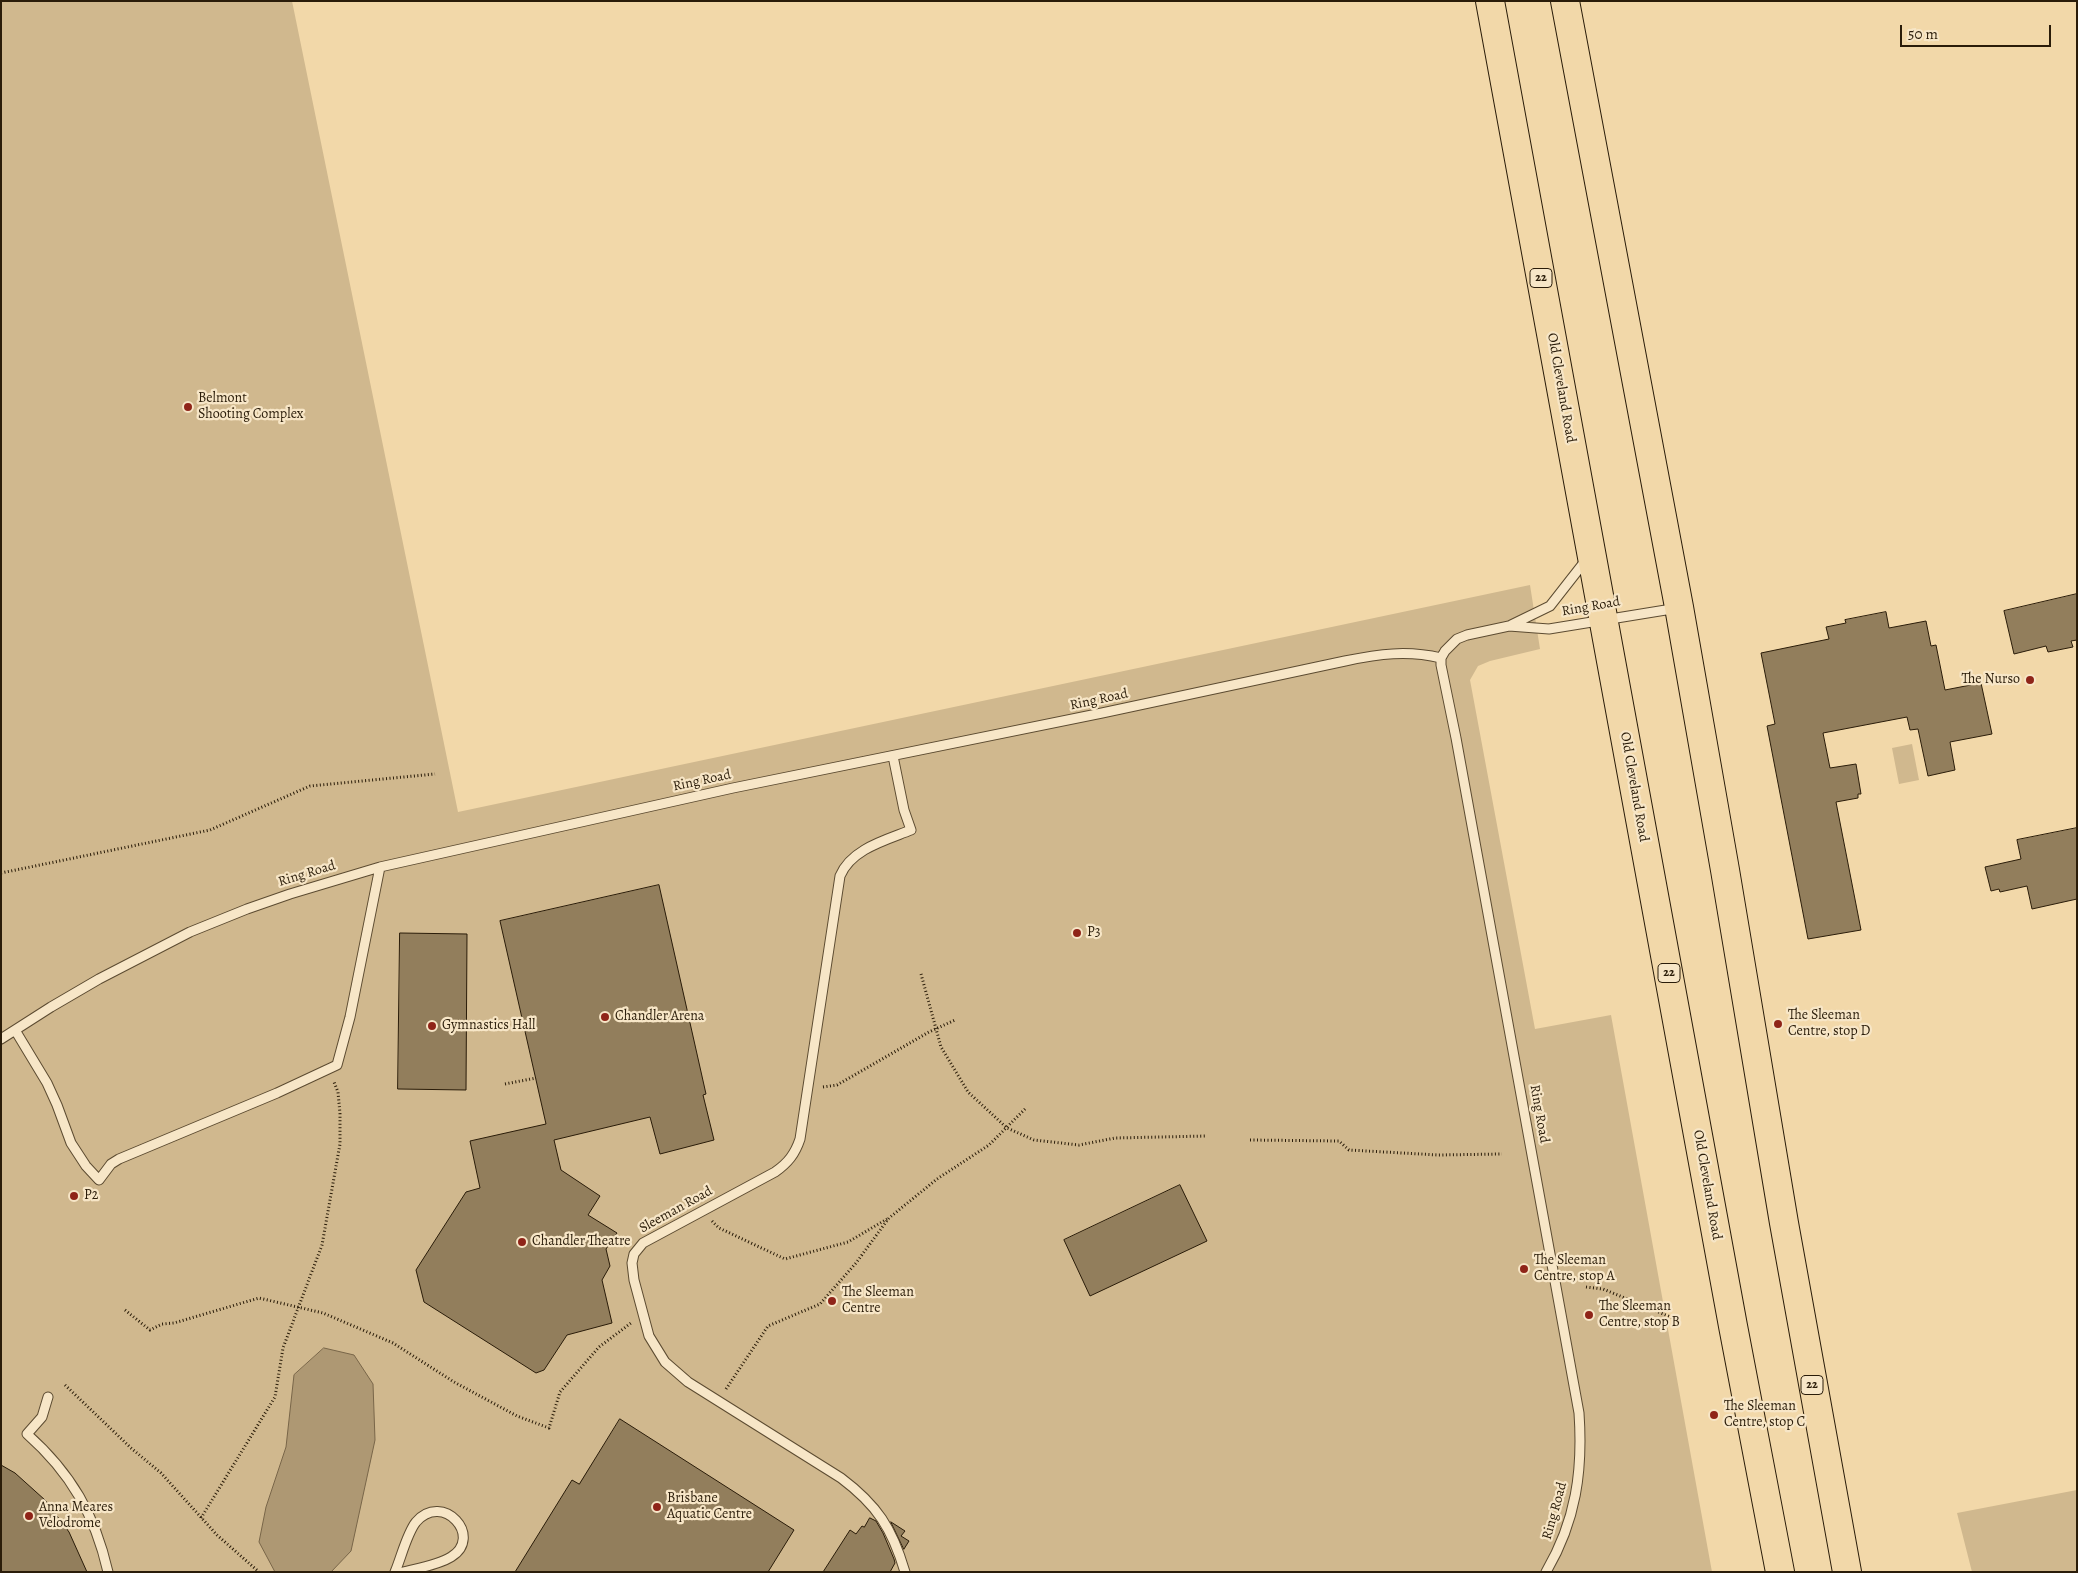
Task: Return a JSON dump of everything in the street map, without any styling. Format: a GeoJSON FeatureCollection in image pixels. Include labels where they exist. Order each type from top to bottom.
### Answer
{"type":"FeatureCollection","features":[{"type":"Feature","properties":{"kind":"highway","name":"Old Cleveland Road"},"geometry":{"type":"LineString","coordinates":[[1490,1],[1756,1454],[1780,1572]]}},
{"type":"Feature","properties":{"kind":"highway","name":"22"},"geometry":{"type":"LineString","coordinates":[[1565,1],[1724,860],[1789,1252],[1848,1569]]}},
{"type":"Feature","properties":{"kind":"lane","name":"Ring Road"},"geometry":{"type":"LineString","coordinates":[[1547,1572],[1566,1531],[1576,1499],[1580,1470],[1579,1413],[1456,738],[1441,674],[1441,658],[1456,639],[1509,626],[1550,606],[1591,554]]}},
{"type":"Feature","properties":{"kind":"lane","name":"Ring Road"},"geometry":{"type":"LineString","coordinates":[[1509,626],[1549,628],[1678,608]]}},
{"type":"Feature","properties":{"kind":"lane","name":"Ring Road"},"geometry":{"type":"LineString","coordinates":[[1,1039],[99,979],[190,932],[264,903],[380,867],[733,788],[1385,653],[1428,654],[1441,658]]}},
{"type":"Feature","properties":{"kind":"lane","name":"Sleeman Road"},"geometry":{"type":"LineString","coordinates":[[893,756],[904,810],[911,830],[859,852],[843,868],[840,876],[800,1139],[797,1148],[787,1163],[775,1172],[652,1237],[638,1248],[634,1254],[632,1271],[649,1336],[665,1362],[688,1382],[841,1478],[871,1502],[887,1525],[905,1572]]}},
{"type":"Feature","properties":{"kind":"lane"},"geometry":{"type":"LineString","coordinates":[[16,1030],[57,1105],[71,1143],[86,1166],[99,1180],[111,1164],[119,1159],[337,1065],[342,1050],[380,867]]}},
{"type":"Feature","properties":{"kind":"lane"},"geometry":{"type":"LineString","coordinates":[[48,1397],[42,1417],[27,1434],[68,1476],[80,1496],[99,1535],[108,1572]]}},
{"type":"Feature","properties":{"kind":"lane"},"geometry":{"type":"LineString","coordinates":[[396,1572],[416,1523],[423,1516],[434,1512],[447,1513],[460,1523],[462,1542],[459,1550],[443,1560],[404,1572]]}},
{"type":"Feature","properties":{"kind":"path"},"geometry":{"type":"LineString","coordinates":[[1,873],[210,830],[310,786],[435,774]]}},
{"type":"Feature","properties":{"kind":"path"},"geometry":{"type":"LineString","coordinates":[[921,974],[941,1047],[968,1092],[1007,1128],[1034,1140],[1079,1145],[1115,1138],[1206,1136]]}},
{"type":"Feature","properties":{"kind":"path"},"geometry":{"type":"LineString","coordinates":[[820,1087],[837,1085],[935,1029],[955,1020]]}},
{"type":"Feature","properties":{"kind":"path"},"geometry":{"type":"LineString","coordinates":[[201,1518],[275,1398],[283,1348],[322,1245],[340,1144],[338,1092],[328,1070]]}},
{"type":"Feature","properties":{"kind":"path"},"geometry":{"type":"LineString","coordinates":[[505,1084],[536,1078]]}},
{"type":"Feature","properties":{"kind":"path"},"geometry":{"type":"LineString","coordinates":[[702,1212],[719,1228],[785,1259],[848,1242],[889,1218],[937,1179],[989,1145],[1026,1108]]}},
{"type":"Feature","properties":{"kind":"path"},"geometry":{"type":"LineString","coordinates":[[1250,1140],[1339,1141],[1349,1150],[1438,1155],[1502,1154]]}},
{"type":"Feature","properties":{"kind":"path"},"geometry":{"type":"LineString","coordinates":[[719,1401],[768,1326],[820,1304],[856,1263],[889,1218]]}},
{"type":"Feature","properties":{"kind":"path"},"geometry":{"type":"LineString","coordinates":[[1586,1287],[1603,1289],[1673,1318]]}},
{"type":"Feature","properties":{"kind":"path"},"geometry":{"type":"LineString","coordinates":[[125,1310],[150,1330],[162,1324],[174,1323],[259,1298],[298,1306],[323,1313],[393,1342],[454,1382],[517,1416],[549,1428],[560,1392],[599,1347],[627,1325],[644,1319]]}},
{"type":"Feature","properties":{"kind":"path"},"geometry":{"type":"LineString","coordinates":[[64,1384],[161,1474],[201,1518],[258,1572]]}},
{"type":"Feature","properties":{"kind":"shaded area","name":"The Sleeman Centre"},"geometry":{"type":"Polygon","coordinates":[[[1,1],[292,1],[458,812],[1530,585],[1540,649],[1490,661],[1478,666],[1470,680],[1535,1029],[1611,1015],[1712,1572],[1,1572],[1,1]]]}},
{"type":"Feature","properties":{"kind":"shaded area"},"geometry":{"type":"Polygon","coordinates":[[[1912,744],[1919,780],[1899,784],[1892,748],[1912,744]]]}},
{"type":"Feature","properties":{"kind":"shaded area"},"geometry":{"type":"Polygon","coordinates":[[[324,1348],[354,1355],[373,1384],[375,1440],[351,1551],[331,1572],[275,1572],[259,1542],[266,1507],[286,1447],[294,1375],[324,1348]]]}},
{"type":"Feature","properties":{"kind":"shaded area"},"geometry":{"type":"Polygon","coordinates":[[[2077,1490],[2077,1572],[1972,1572],[1957,1513],[2077,1490]]]}},
{"type":"Feature","properties":{"kind":"building"},"geometry":{"type":"Polygon","coordinates":[[[2077,594],[2077,640],[2071,641],[2073,647],[2048,652],[2046,646],[2014,654],[2004,611],[2077,594]]]}},
{"type":"Feature","properties":{"kind":"building"},"geometry":{"type":"Polygon","coordinates":[[[1886,612],[1889,628],[1926,621],[1931,646],[1936,645],[1945,690],[1981,683],[1992,734],[1950,742],[1955,770],[1928,776],[1918,729],[1910,730],[1907,717],[1823,733],[1830,768],[1856,764],[1861,794],[1858,794],[1858,798],[1836,802],[1861,930],[1808,939],[1767,726],[1775,724],[1761,653],[1829,639],[1826,627],[1846,623],[1845,620],[1886,612]]]}},
{"type":"Feature","properties":{"kind":"building"},"geometry":{"type":"Polygon","coordinates":[[[2077,828],[2077,899],[2032,909],[2027,886],[2000,892],[1999,889],[1991,891],[1985,867],[2021,859],[2017,840],[2077,828]]]}},
{"type":"Feature","properties":{"kind":"building"},"geometry":{"type":"Polygon","coordinates":[[[659,885],[706,1094],[703,1095],[714,1140],[660,1154],[650,1117],[554,1140],[561,1170],[600,1196],[588,1215],[617,1233],[606,1249],[610,1266],[602,1280],[612,1323],[567,1335],[544,1370],[536,1373],[424,1302],[416,1270],[466,1192],[480,1188],[470,1141],[546,1124],[500,921],[659,885]]]}},
{"type":"Feature","properties":{"kind":"building","name":"Gymnastics Hall"},"geometry":{"type":"Polygon","coordinates":[[[400,933],[467,934],[466,1090],[398,1089],[400,933]]]}},
{"type":"Feature","properties":{"kind":"building"},"geometry":{"type":"Polygon","coordinates":[[[1180,1185],[1207,1241],[1090,1296],[1064,1240],[1180,1185]]]}},
{"type":"Feature","properties":{"kind":"building","name":"Brisbane Aquatic Centre"},"geometry":{"type":"Polygon","coordinates":[[[620,1419],[794,1530],[768,1572],[515,1572],[572,1480],[579,1484],[620,1419]]]}},
{"type":"Feature","properties":{"kind":"building","name":"Anna Meares Velodrome"},"geometry":{"type":"Polygon","coordinates":[[[1,1465],[15,1473],[45,1500],[69,1532],[87,1572],[1,1572],[1,1465]]]}},
{"type":"Feature","properties":{"kind":"building"},"geometry":{"type":"Polygon","coordinates":[[[870,1518],[876,1521],[894,1559],[895,1563],[890,1572],[823,1572],[850,1530],[856,1534],[870,1518]]]}},
{"type":"Feature","properties":{"kind":"building"},"geometry":{"type":"Polygon","coordinates":[[[891,1522],[905,1531],[901,1536],[909,1541],[904,1549],[891,1522]]]}},
{"type":"Feature","properties":{"kind":"place","name":"Belmont Shooting Complex"},"geometry":{"type":"Point","coordinates":[188,407]}},
{"type":"Feature","properties":{"kind":"place","name":"The Nurso"},"geometry":{"type":"Point","coordinates":[2030,680]}},
{"type":"Feature","properties":{"kind":"place","name":"P3"},"geometry":{"type":"Point","coordinates":[1077,933]}},
{"type":"Feature","properties":{"kind":"place","name":"Chandler Arena"},"geometry":{"type":"Point","coordinates":[605,1017]}},
{"type":"Feature","properties":{"kind":"place","name":"The Sleeman Centre, stop D"},"geometry":{"type":"Point","coordinates":[1778,1024]}},
{"type":"Feature","properties":{"kind":"place","name":"Gymnastics Hall"},"geometry":{"type":"Point","coordinates":[432,1026]}},
{"type":"Feature","properties":{"kind":"place","name":"P2"},"geometry":{"type":"Point","coordinates":[74,1196]}},
{"type":"Feature","properties":{"kind":"place","name":"Chandler Theatre"},"geometry":{"type":"Point","coordinates":[522,1242]}},
{"type":"Feature","properties":{"kind":"place","name":"The Sleeman Centre, stop A"},"geometry":{"type":"Point","coordinates":[1524,1269]}},
{"type":"Feature","properties":{"kind":"place","name":"The Sleeman Centre"},"geometry":{"type":"Point","coordinates":[832,1301]}},
{"type":"Feature","properties":{"kind":"place","name":"The Sleeman Centre, stop B"},"geometry":{"type":"Point","coordinates":[1589,1315]}},
{"type":"Feature","properties":{"kind":"place","name":"The Sleeman Centre, stop C"},"geometry":{"type":"Point","coordinates":[1714,1415]}},
{"type":"Feature","properties":{"kind":"place","name":"Brisbane Aquatic Centre"},"geometry":{"type":"Point","coordinates":[657,1507]}},
{"type":"Feature","properties":{"kind":"place","name":"Anna Meares Velodrome"},"geometry":{"type":"Point","coordinates":[29,1516]}}]}
